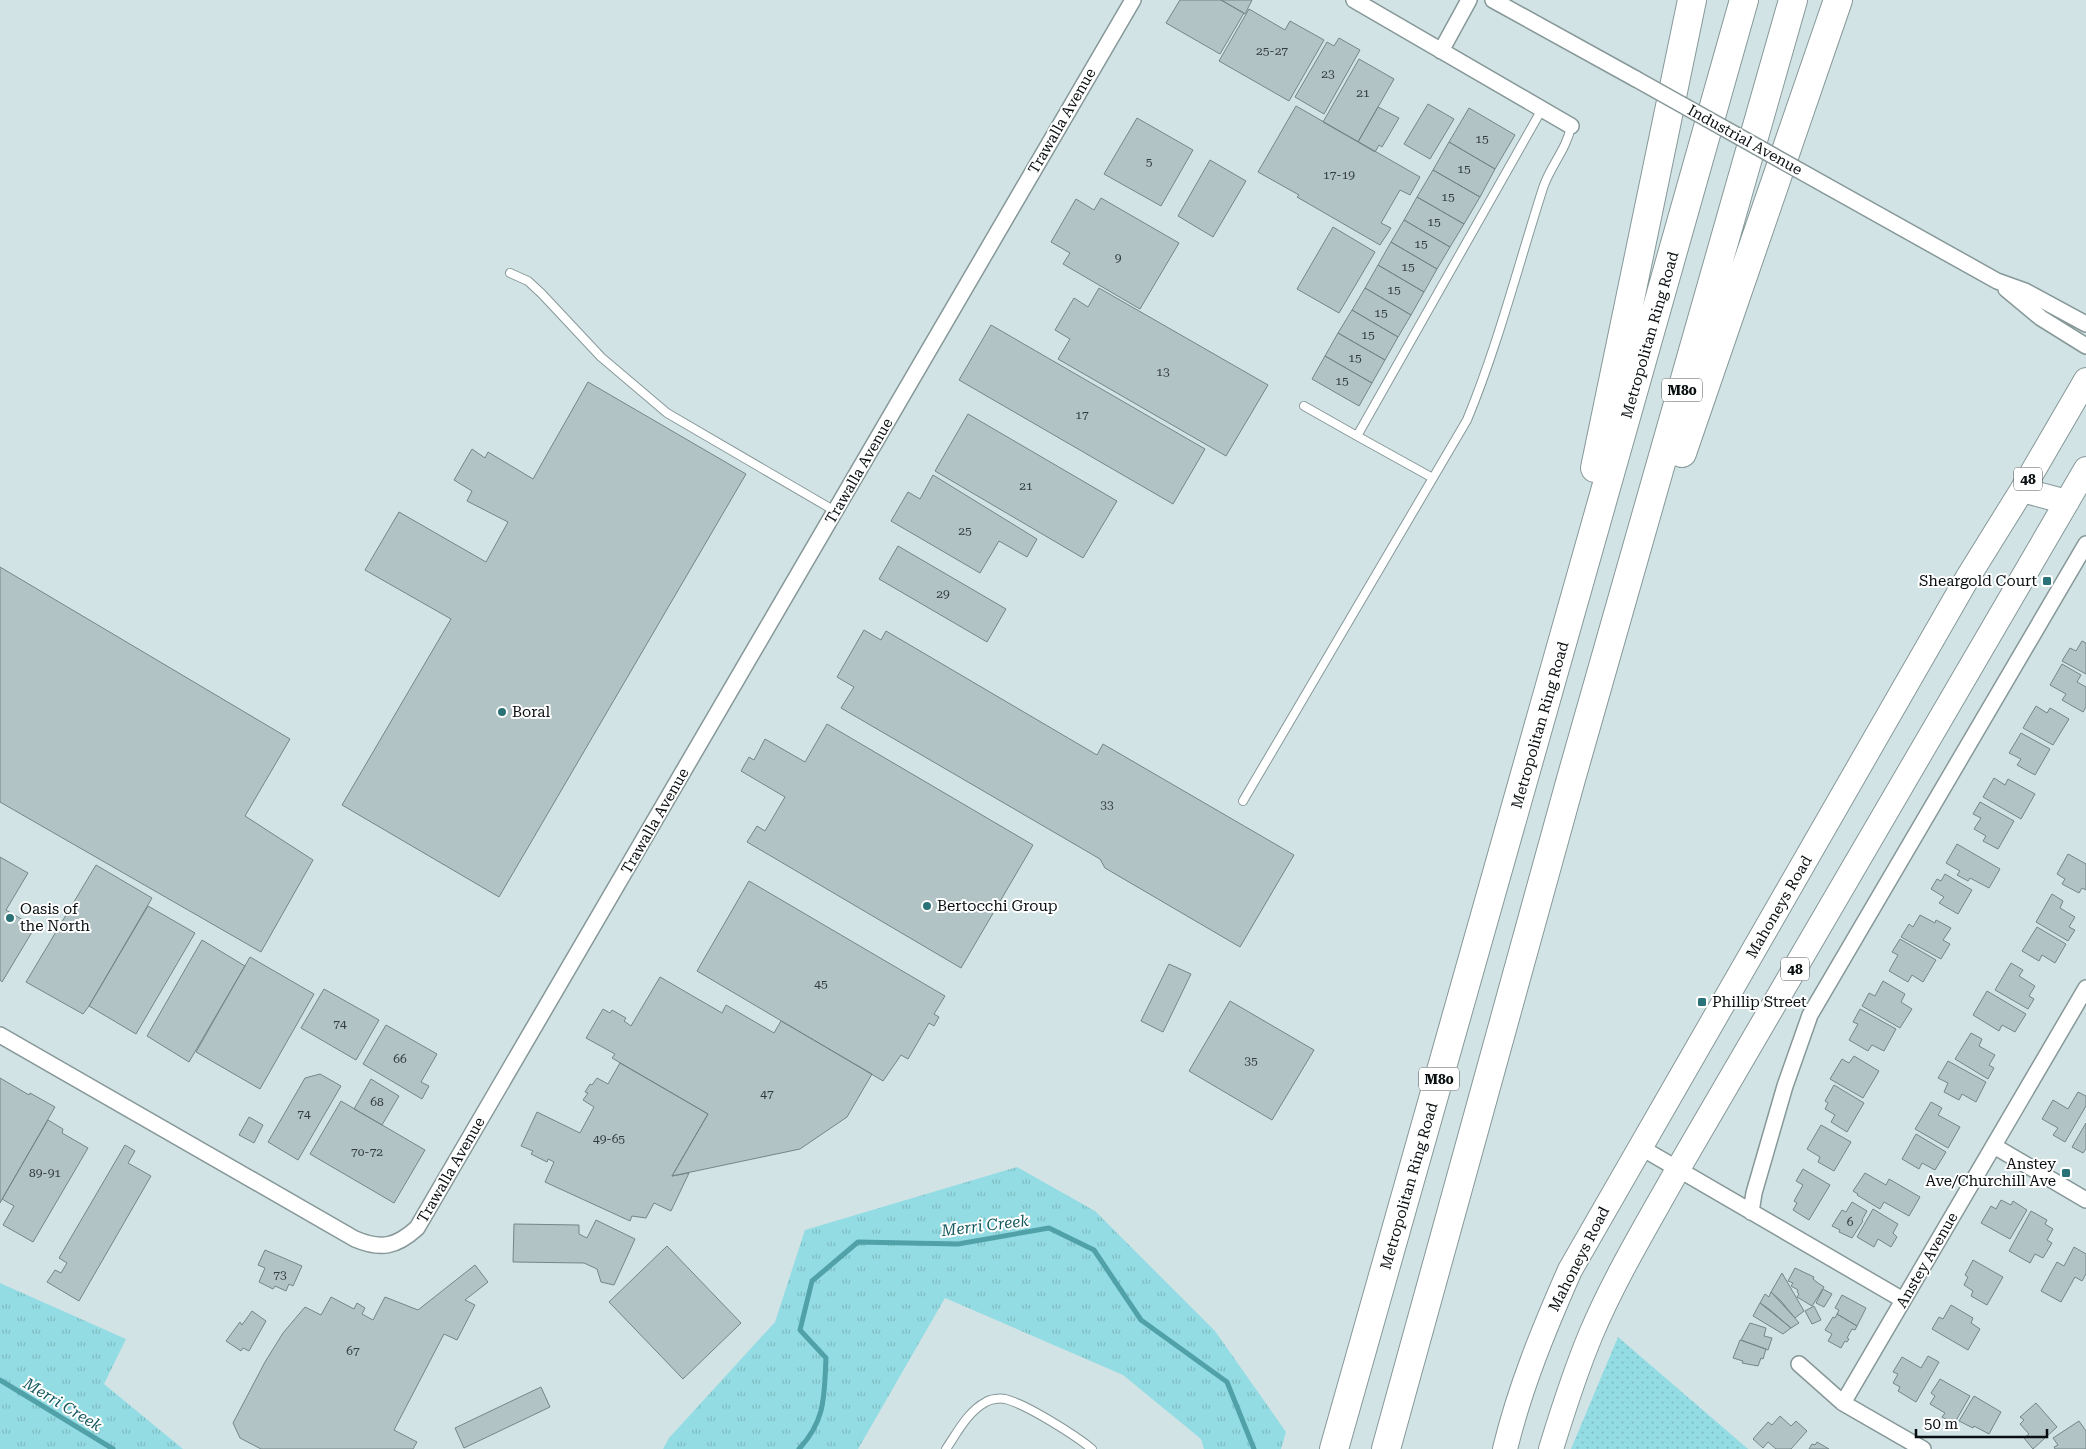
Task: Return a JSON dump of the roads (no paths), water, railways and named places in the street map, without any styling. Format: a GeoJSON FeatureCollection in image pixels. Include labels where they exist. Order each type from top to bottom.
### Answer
{"type":"FeatureCollection","features":[{"type":"Feature","properties":{"kind":"highway"},"geometry":{"type":"LineString","coordinates":[[1544,710],[1692,0]]}},
{"type":"Feature","properties":{"kind":"highway","name":"Metropolitan Ring Road"},"geometry":{"type":"LineString","coordinates":[[1334,1449],[1744,0]]}},
{"type":"Feature","properties":{"kind":"highway","name":"M80"},"geometry":{"type":"LineString","coordinates":[[1386,1449],[1571,779],[1793,0]]}},
{"type":"Feature","properties":{"kind":"highway"},"geometry":{"type":"LineString","coordinates":[[1571,779],[1838,0]]}},
{"type":"Feature","properties":{"kind":"main road","name":"Mahoneys Road"},"geometry":{"type":"LineString","coordinates":[[1505,1449],[1521,1393],[1540,1340],[1570,1270],[1968,577],[2022,490],[2086,380]]}},
{"type":"Feature","properties":{"kind":"main road","name":"48"},"geometry":{"type":"LineString","coordinates":[[1550,1449],[1568,1392],[1591,1333],[1615,1282],[1678,1169],[2086,469]]}},
{"type":"Feature","properties":{"kind":"main road"},"geometry":{"type":"LineString","coordinates":[[2022,490],[2067,502]]}},
{"type":"Feature","properties":{"kind":"street","name":"Trawalla Avenue"},"geometry":{"type":"LineString","coordinates":[[0,1035],[340,1232],[374,1246],[384,1246],[401,1241],[418,1228],[1133,0]]}},
{"type":"Feature","properties":{"kind":"street"},"geometry":{"type":"LineString","coordinates":[[1354,0],[1571,126]]}},
{"type":"Feature","properties":{"kind":"street"},"geometry":{"type":"LineString","coordinates":[[1440,51],[1469,0]]}},
{"type":"Feature","properties":{"kind":"street","name":"Industrial Avenue"},"geometry":{"type":"LineString","coordinates":[[1493,0],[1997,281],[2025,292],[2086,324]]}},
{"type":"Feature","properties":{"kind":"street","name":"Industrial Avenue"},"geometry":{"type":"LineString","coordinates":[[1997,281],[2042,318],[2086,346]]}},
{"type":"Feature","properties":{"kind":"street"},"geometry":{"type":"LineString","coordinates":[[1750,1212],[1785,1086],[1810,1015],[2086,544]]}},
{"type":"Feature","properties":{"kind":"street","name":"Anstey Avenue"},"geometry":{"type":"LineString","coordinates":[[1843,1403],[2086,988]]}},
{"type":"Feature","properties":{"kind":"street"},"geometry":{"type":"LineString","coordinates":[[1994,1146],[2086,1200]]}},
{"type":"Feature","properties":{"kind":"street"},"geometry":{"type":"LineString","coordinates":[[1640,1147],[1903,1300]]}},
{"type":"Feature","properties":{"kind":"street"},"geometry":{"type":"LineString","coordinates":[[1799,1364],[1843,1403],[1923,1449]]}},
{"type":"Feature","properties":{"kind":"lane"},"geometry":{"type":"LineString","coordinates":[[1357,436],[1542,109]]}},
{"type":"Feature","properties":{"kind":"lane"},"geometry":{"type":"LineString","coordinates":[[1244,801],[1467,420],[1481,386],[1544,185],[1569,136],[1571,126]]}},
{"type":"Feature","properties":{"kind":"lane"},"geometry":{"type":"LineString","coordinates":[[510,272],[528,281],[601,357],[666,413],[835,511]]}},
{"type":"Feature","properties":{"kind":"lane"},"geometry":{"type":"LineString","coordinates":[[1304,406],[1432,478]]}},
{"type":"Feature","properties":{"kind":"lane"},"geometry":{"type":"LineString","coordinates":[[946,1449],[964,1423],[979,1406],[988,1400],[1004,1399],[1060,1427],[1092,1449]]}},
{"type":"Feature","properties":{"kind":"waterway","name":"Merri Creek"},"geometry":{"type":"LineString","coordinates":[[799,1449],[808,1438],[819,1417],[825,1384],[826,1358],[800,1330],[812,1281],[858,1242],[958,1244],[1049,1228],[1094,1250],[1141,1320],[1227,1382],[1254,1449]]}},
{"type":"Feature","properties":{"kind":"waterway","name":"Merri Creek"},"geometry":{"type":"LineString","coordinates":[[0,1380],[113,1449]]}},
{"type":"Feature","properties":{"kind":"place","name":"Sheargold Court"},"geometry":{"type":"Point","coordinates":[2047,581]}},
{"type":"Feature","properties":{"kind":"place","name":"Boral"},"geometry":{"type":"Point","coordinates":[502,712]}},
{"type":"Feature","properties":{"kind":"place","name":"Bertocchi Group"},"geometry":{"type":"Point","coordinates":[927,906]}},
{"type":"Feature","properties":{"kind":"place","name":"Oasis of the North"},"geometry":{"type":"Point","coordinates":[10,918]}},
{"type":"Feature","properties":{"kind":"place","name":"Phillip Street"},"geometry":{"type":"Point","coordinates":[1702,1002]}},
{"type":"Feature","properties":{"kind":"place","name":"Anstey Ave/Churchill Ave"},"geometry":{"type":"Point","coordinates":[2066,1173]}}]}
